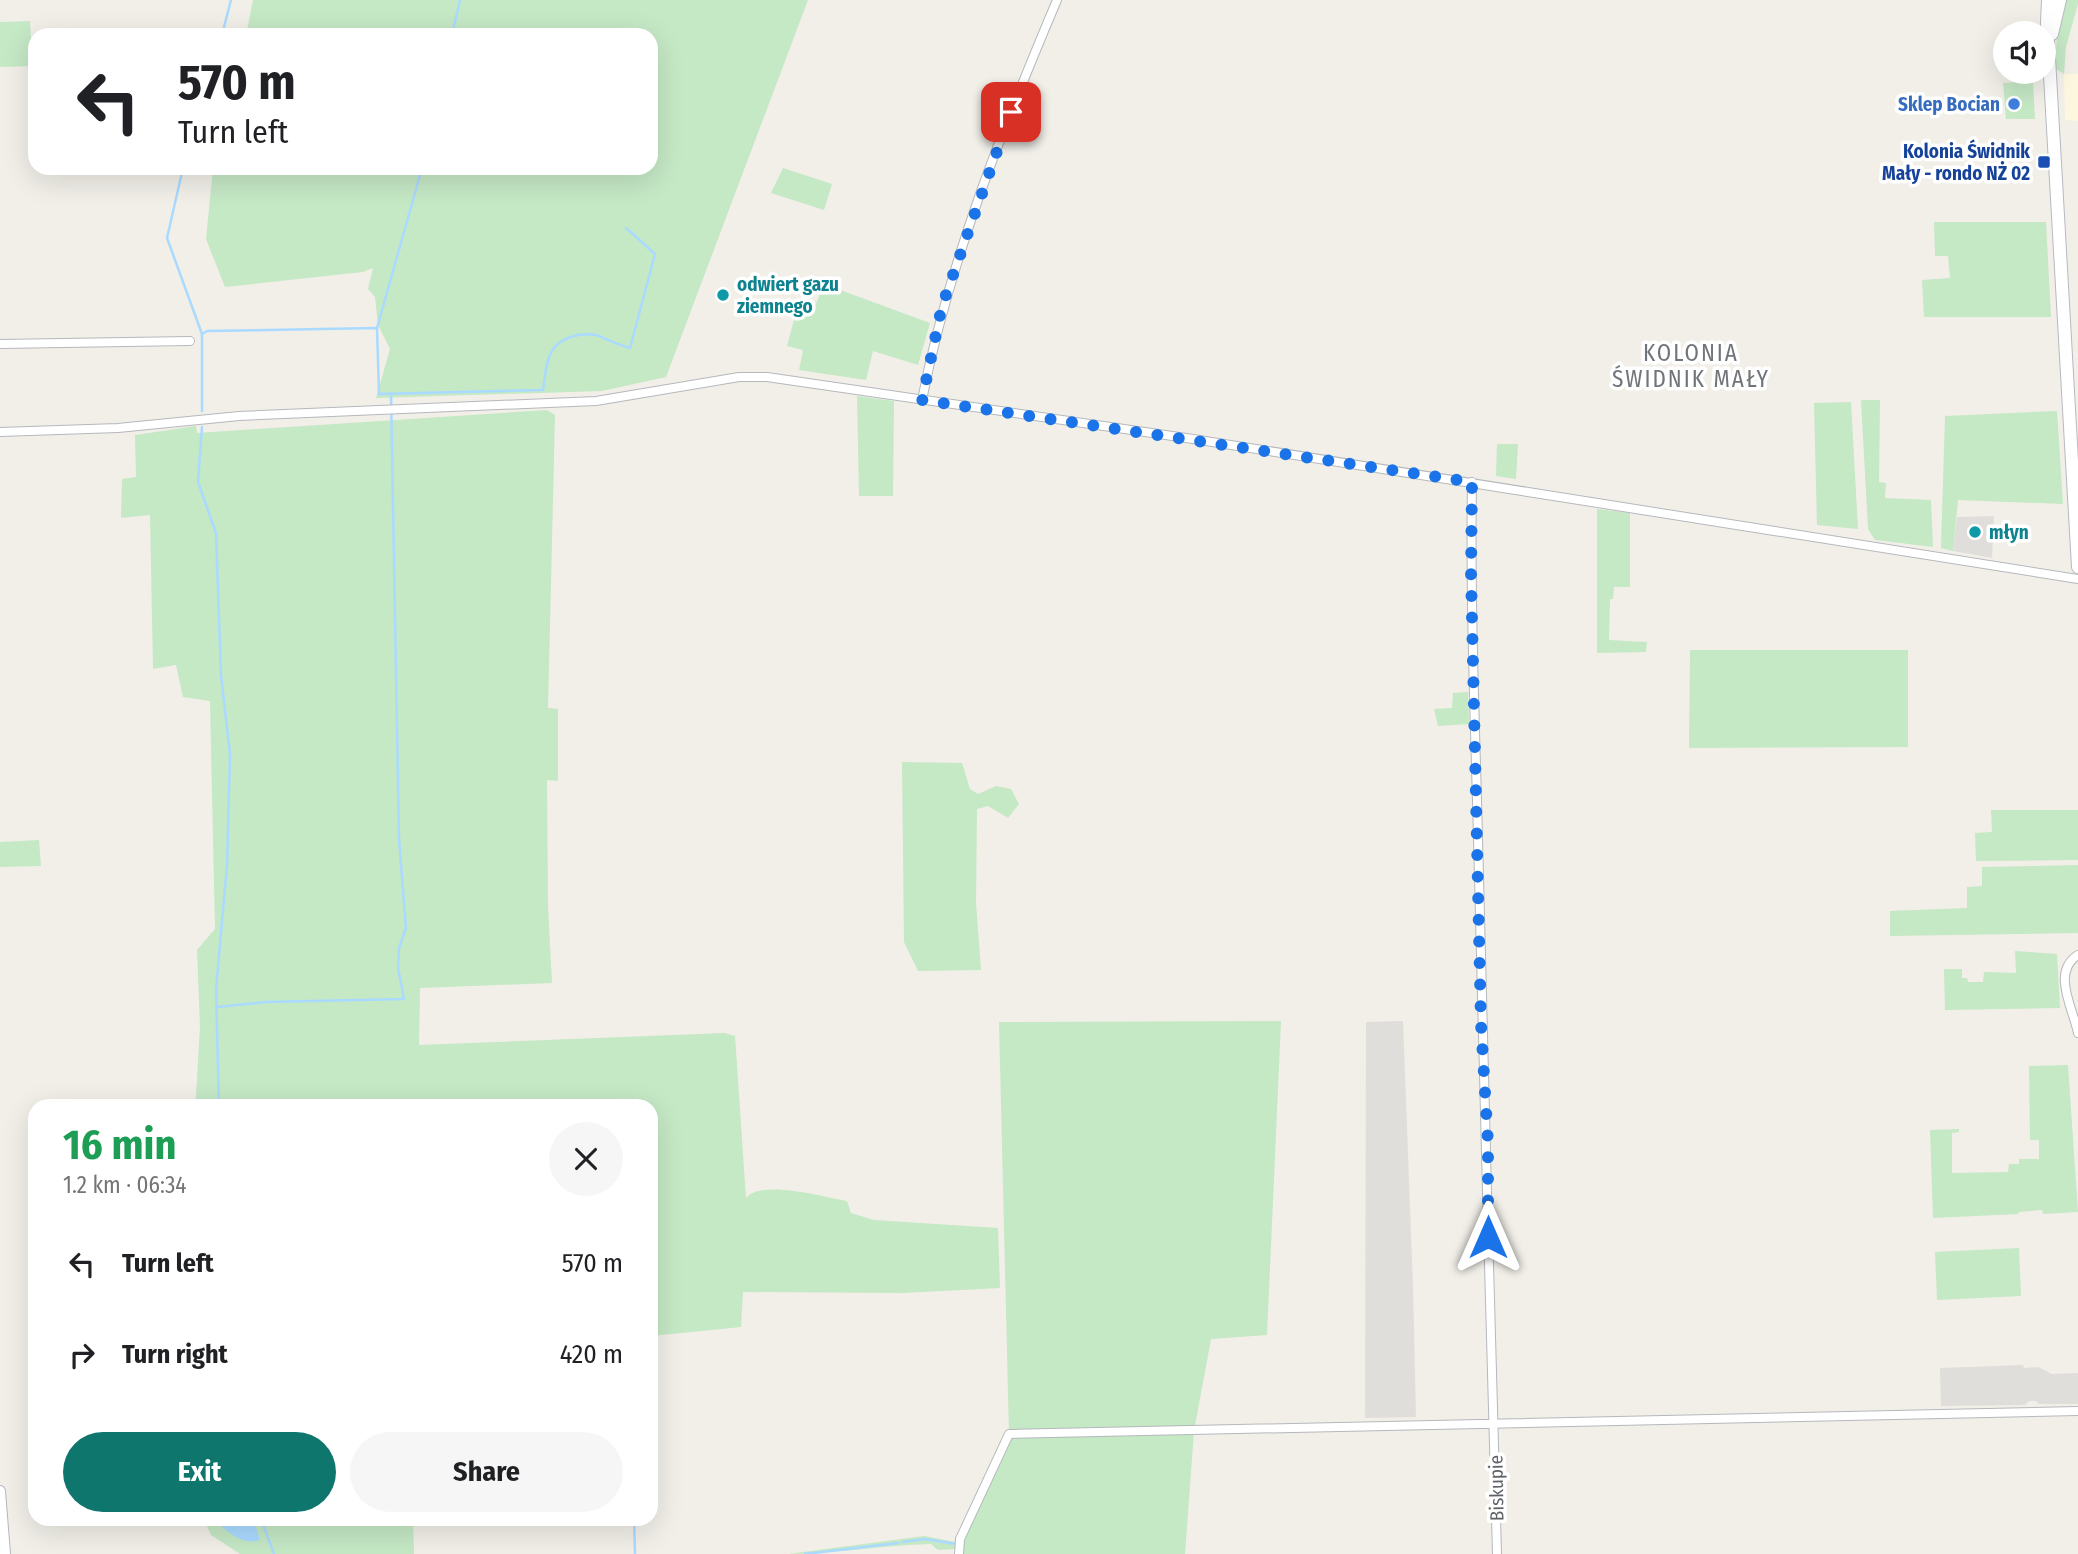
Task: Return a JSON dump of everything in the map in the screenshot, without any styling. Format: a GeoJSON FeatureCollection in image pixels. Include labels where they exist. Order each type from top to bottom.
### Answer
{"type":"FeatureCollection","features":[{"type":"Feature","properties":{"kind":"main road"},"geometry":{"type":"LineString","coordinates":[[2047,21],[2048,0]]}},
{"type":"Feature","properties":{"kind":"main road"},"geometry":{"type":"LineString","coordinates":[[2055,21],[2060,0]]}},
{"type":"Feature","properties":{"kind":"main road"},"geometry":{"type":"LineString","coordinates":[[2051,84],[2078,567]]}},
{"type":"Feature","properties":{"kind":"street"},"geometry":{"type":"LineString","coordinates":[[922,400],[937,326],[957,261],[1002,136],[1056,0]]}},
{"type":"Feature","properties":{"kind":"street"},"geometry":{"type":"LineString","coordinates":[[0,344],[190,341]]}},
{"type":"Feature","properties":{"kind":"street"},"geometry":{"type":"LineString","coordinates":[[0,432],[108,429],[239,416],[596,401],[752,376],[784,378],[1472,482],[2078,579]]}},
{"type":"Feature","properties":{"kind":"street","name":"Biskupie"},"geometry":{"type":"LineString","coordinates":[[1472,482],[1471,564],[1481,1024],[1488,1143],[1488,1256],[1497,1554]]}},
{"type":"Feature","properties":{"kind":"street"},"geometry":{"type":"LineString","coordinates":[[2078,955],[2069,962],[2064,975],[2078,1033]]}},
{"type":"Feature","properties":{"kind":"street"},"geometry":{"type":"LineString","coordinates":[[959,1554],[960,1539],[1009,1434],[2078,1411]]}},
{"type":"Feature","properties":{"kind":"street"},"geometry":{"type":"LineString","coordinates":[[0,1491],[5,1554]]}},
{"type":"Feature","properties":{"kind":"shaded area"},"geometry":{"type":"Polygon","coordinates":[[[2064,74],[2078,74],[2078,121],[2065,120],[2064,74]]]}},
{"type":"Feature","properties":{"kind":"shaded area"},"geometry":{"type":"Polygon","coordinates":[[[1994,516],[1992,558],[1953,551],[1957,517],[1994,516]]]}},
{"type":"Feature","properties":{"kind":"shaded area"},"geometry":{"type":"Polygon","coordinates":[[[1403,1021],[1416,1417],[1365,1418],[1366,1022],[1403,1021]]]}},
{"type":"Feature","properties":{"kind":"shaded area"},"geometry":{"type":"Polygon","coordinates":[[[2023,1365],[2024,1368],[2038,1367],[2052,1374],[2078,1373],[2078,1404],[2039,1404],[2029,1401],[2025,1405],[1941,1406],[1940,1368],[2023,1365]]]}},
{"type":"Feature","properties":{"kind":"green space"},"geometry":{"type":"Polygon","coordinates":[[[253,0],[808,0],[666,377],[602,391],[376,398],[390,349],[378,325],[375,297],[368,289],[373,268],[363,272],[225,287],[206,239],[212,175],[658,175],[658,28],[247,28],[253,0]]]}},
{"type":"Feature","properties":{"kind":"green space"},"geometry":{"type":"Polygon","coordinates":[[[2066,0],[2078,0],[2066,47],[2064,74],[2056,69],[2057,35],[2066,0]]]}},
{"type":"Feature","properties":{"kind":"green space"},"geometry":{"type":"Polygon","coordinates":[[[30,21],[28,66],[0,67],[0,22],[30,21]]]}},
{"type":"Feature","properties":{"kind":"green space"},"geometry":{"type":"Polygon","coordinates":[[[2003,84],[2033,84],[2035,119],[2006,119],[2003,84]]]}},
{"type":"Feature","properties":{"kind":"green space"},"geometry":{"type":"Polygon","coordinates":[[[783,168],[832,184],[824,210],[771,193],[783,168]]]}},
{"type":"Feature","properties":{"kind":"green space"},"geometry":{"type":"Polygon","coordinates":[[[1934,222],[2046,222],[2051,317],[1924,317],[1922,280],[1950,278],[1948,256],[1935,256],[1934,222]]]}},
{"type":"Feature","properties":{"kind":"green space"},"geometry":{"type":"Polygon","coordinates":[[[824,284],[930,323],[918,365],[873,351],[866,380],[799,370],[803,350],[787,346],[799,301],[815,306],[824,284]]]}},
{"type":"Feature","properties":{"kind":"green space"},"geometry":{"type":"Polygon","coordinates":[[[857,396],[894,401],[893,496],[859,496],[857,396]]]}},
{"type":"Feature","properties":{"kind":"green space"},"geometry":{"type":"Polygon","coordinates":[[[1861,400],[1880,400],[1879,482],[1886,483],[1885,498],[1931,500],[1933,547],[1875,540],[1868,529],[1861,400]]]}},
{"type":"Feature","properties":{"kind":"green space"},"geometry":{"type":"Polygon","coordinates":[[[1851,402],[1858,529],[1817,525],[1814,403],[1851,402]]]}},
{"type":"Feature","properties":{"kind":"green space"},"geometry":{"type":"Polygon","coordinates":[[[547,410],[555,415],[548,708],[558,709],[558,781],[547,780],[548,907],[552,983],[420,988],[419,1045],[725,1033],[735,1036],[746,1198],[765,1190],[793,1191],[847,1201],[851,1213],[874,1220],[998,1228],[1000,1288],[902,1293],[743,1292],[741,1327],[658,1335],[658,1099],[195,1099],[200,1026],[197,950],[215,929],[210,701],[183,697],[176,665],[153,669],[150,515],[121,518],[122,479],[136,477],[135,435],[196,426],[197,433],[547,410]]]}},
{"type":"Feature","properties":{"kind":"green space"},"geometry":{"type":"Polygon","coordinates":[[[2057,411],[2063,504],[1958,500],[1953,551],[1941,548],[1945,416],[2057,411]]]}},
{"type":"Feature","properties":{"kind":"green space"},"geometry":{"type":"Polygon","coordinates":[[[1497,444],[1518,444],[1516,479],[1496,476],[1497,444]]]}},
{"type":"Feature","properties":{"kind":"green space"},"geometry":{"type":"Polygon","coordinates":[[[1597,509],[1630,513],[1630,587],[1614,587],[1613,599],[1610,599],[1609,640],[1647,642],[1646,652],[1597,653],[1597,509]]]}},
{"type":"Feature","properties":{"kind":"green space"},"geometry":{"type":"Polygon","coordinates":[[[1690,650],[1908,650],[1908,747],[1689,748],[1690,650]]]}},
{"type":"Feature","properties":{"kind":"green space"},"geometry":{"type":"Polygon","coordinates":[[[1468,692],[1469,724],[1438,726],[1434,709],[1452,708],[1453,693],[1468,692]]]}},
{"type":"Feature","properties":{"kind":"green space"},"geometry":{"type":"Polygon","coordinates":[[[902,762],[962,763],[970,789],[978,794],[996,786],[1011,789],[1019,804],[1008,818],[988,806],[977,809],[976,902],[981,970],[918,971],[904,942],[902,762]]]}},
{"type":"Feature","properties":{"kind":"green space"},"geometry":{"type":"Polygon","coordinates":[[[1991,810],[2078,810],[2078,860],[1976,861],[1975,833],[1992,832],[1991,810]]]}},
{"type":"Feature","properties":{"kind":"green space"},"geometry":{"type":"Polygon","coordinates":[[[39,840],[41,866],[0,867],[0,842],[39,840]]]}},
{"type":"Feature","properties":{"kind":"green space"},"geometry":{"type":"Polygon","coordinates":[[[2078,865],[2078,933],[1890,936],[1890,911],[1967,908],[1967,887],[1982,886],[1982,867],[2078,865]]]}},
{"type":"Feature","properties":{"kind":"green space"},"geometry":{"type":"Polygon","coordinates":[[[2015,951],[2057,954],[2060,1008],[1945,1010],[1944,969],[1962,969],[1962,978],[1967,978],[1968,982],[1983,982],[1984,972],[2016,973],[2015,951]]]}},
{"type":"Feature","properties":{"kind":"green space"},"geometry":{"type":"Polygon","coordinates":[[[1281,1021],[1267,1335],[1211,1339],[1194,1431],[1185,1554],[960,1554],[960,1539],[1009,1434],[999,1022],[1281,1021]]]}},
{"type":"Feature","properties":{"kind":"green space"},"geometry":{"type":"Polygon","coordinates":[[[2068,1065],[2078,1212],[2043,1214],[2042,1210],[2018,1214],[1933,1218],[1930,1130],[1959,1129],[1959,1132],[1952,1133],[1952,1173],[2008,1172],[2009,1164],[2019,1164],[2019,1159],[2039,1159],[2039,1140],[2030,1140],[2029,1066],[2068,1065]]]}},
{"type":"Feature","properties":{"kind":"green space"},"geometry":{"type":"Polygon","coordinates":[[[2019,1248],[2021,1296],[1937,1300],[1935,1252],[2019,1248]]]}},
{"type":"Feature","properties":{"kind":"green space"},"geometry":{"type":"Polygon","coordinates":[[[207,1526],[413,1526],[414,1554],[240,1554],[211,1535],[207,1526]]]}},
{"type":"Feature","properties":{"kind":"green space"},"geometry":{"type":"Polygon","coordinates":[[[924,1536],[956,1542],[955,1549],[938,1550],[931,1544],[788,1554],[924,1536]]]}},
{"type":"Feature","properties":{"kind":"water"},"geometry":{"type":"Polygon","coordinates":[[[221,1526],[255,1526],[260,1540],[247,1541],[221,1526]]]}},
{"type":"Feature","properties":{"kind":"waterway"},"geometry":{"type":"LineString","coordinates":[[224,28],[231,0]]}},
{"type":"Feature","properties":{"kind":"waterway"},"geometry":{"type":"LineString","coordinates":[[454,28],[460,0]]}},
{"type":"Feature","properties":{"kind":"waterway"},"geometry":{"type":"LineString","coordinates":[[181,175],[167,238],[202,334],[207,331],[376,328]]}},
{"type":"Feature","properties":{"kind":"waterway"},"geometry":{"type":"LineString","coordinates":[[420,175],[377,328],[379,394],[543,390],[550,355],[554,348],[567,338],[594,334],[630,348],[655,254],[626,228]]}},
{"type":"Feature","properties":{"kind":"waterway"},"geometry":{"type":"LineString","coordinates":[[202,334],[202,411]]}},
{"type":"Feature","properties":{"kind":"waterway"},"geometry":{"type":"LineString","coordinates":[[217,1007],[265,1002],[404,999],[398,968],[399,948],[406,928],[399,839],[391,394]]}},
{"type":"Feature","properties":{"kind":"waterway"},"geometry":{"type":"LineString","coordinates":[[202,427],[198,482],[216,533],[221,675],[230,754],[227,866],[216,989],[219,1099]]}},
{"type":"Feature","properties":{"kind":"waterway"},"geometry":{"type":"LineString","coordinates":[[264,1526],[274,1554]]}},
{"type":"Feature","properties":{"kind":"waterway"},"geometry":{"type":"LineString","coordinates":[[634,1526],[635,1554]]}},
{"type":"Feature","properties":{"kind":"waterway"},"geometry":{"type":"LineString","coordinates":[[902,1542],[925,1539],[956,1544]]}},
{"type":"Feature","properties":{"kind":"waterway"},"geometry":{"type":"LineString","coordinates":[[805,1554],[898,1543]]}},
{"type":"Feature","properties":{"kind":"place","name":"Sklep Bocian"},"geometry":{"type":"Point","coordinates":[2014,104]}},
{"type":"Feature","properties":{"kind":"place","name":"Kolonia Świdnik Mały - rondo NŻ 02"},"geometry":{"type":"Point","coordinates":[2044,162]}},
{"type":"Feature","properties":{"kind":"place","name":"odwiert gazu ziemnego"},"geometry":{"type":"Point","coordinates":[723,295]}},
{"type":"Feature","properties":{"kind":"place","name":"młyn"},"geometry":{"type":"Point","coordinates":[1975,532]}},
{"type":"Feature","properties":{"kind":"district","name":"KOLONIA ŚWIDNIK MAŁY"},"geometry":{"type":"Point","coordinates":[1691,366]}},
{"type":"Feature","properties":{"kind":"route"},"geometry":{"type":"LineString","coordinates":[[1011,112],[942,306],[922,400],[1472,482],[1471,573],[1481,1024],[1488,1143],[1488,1237]]}}]}
